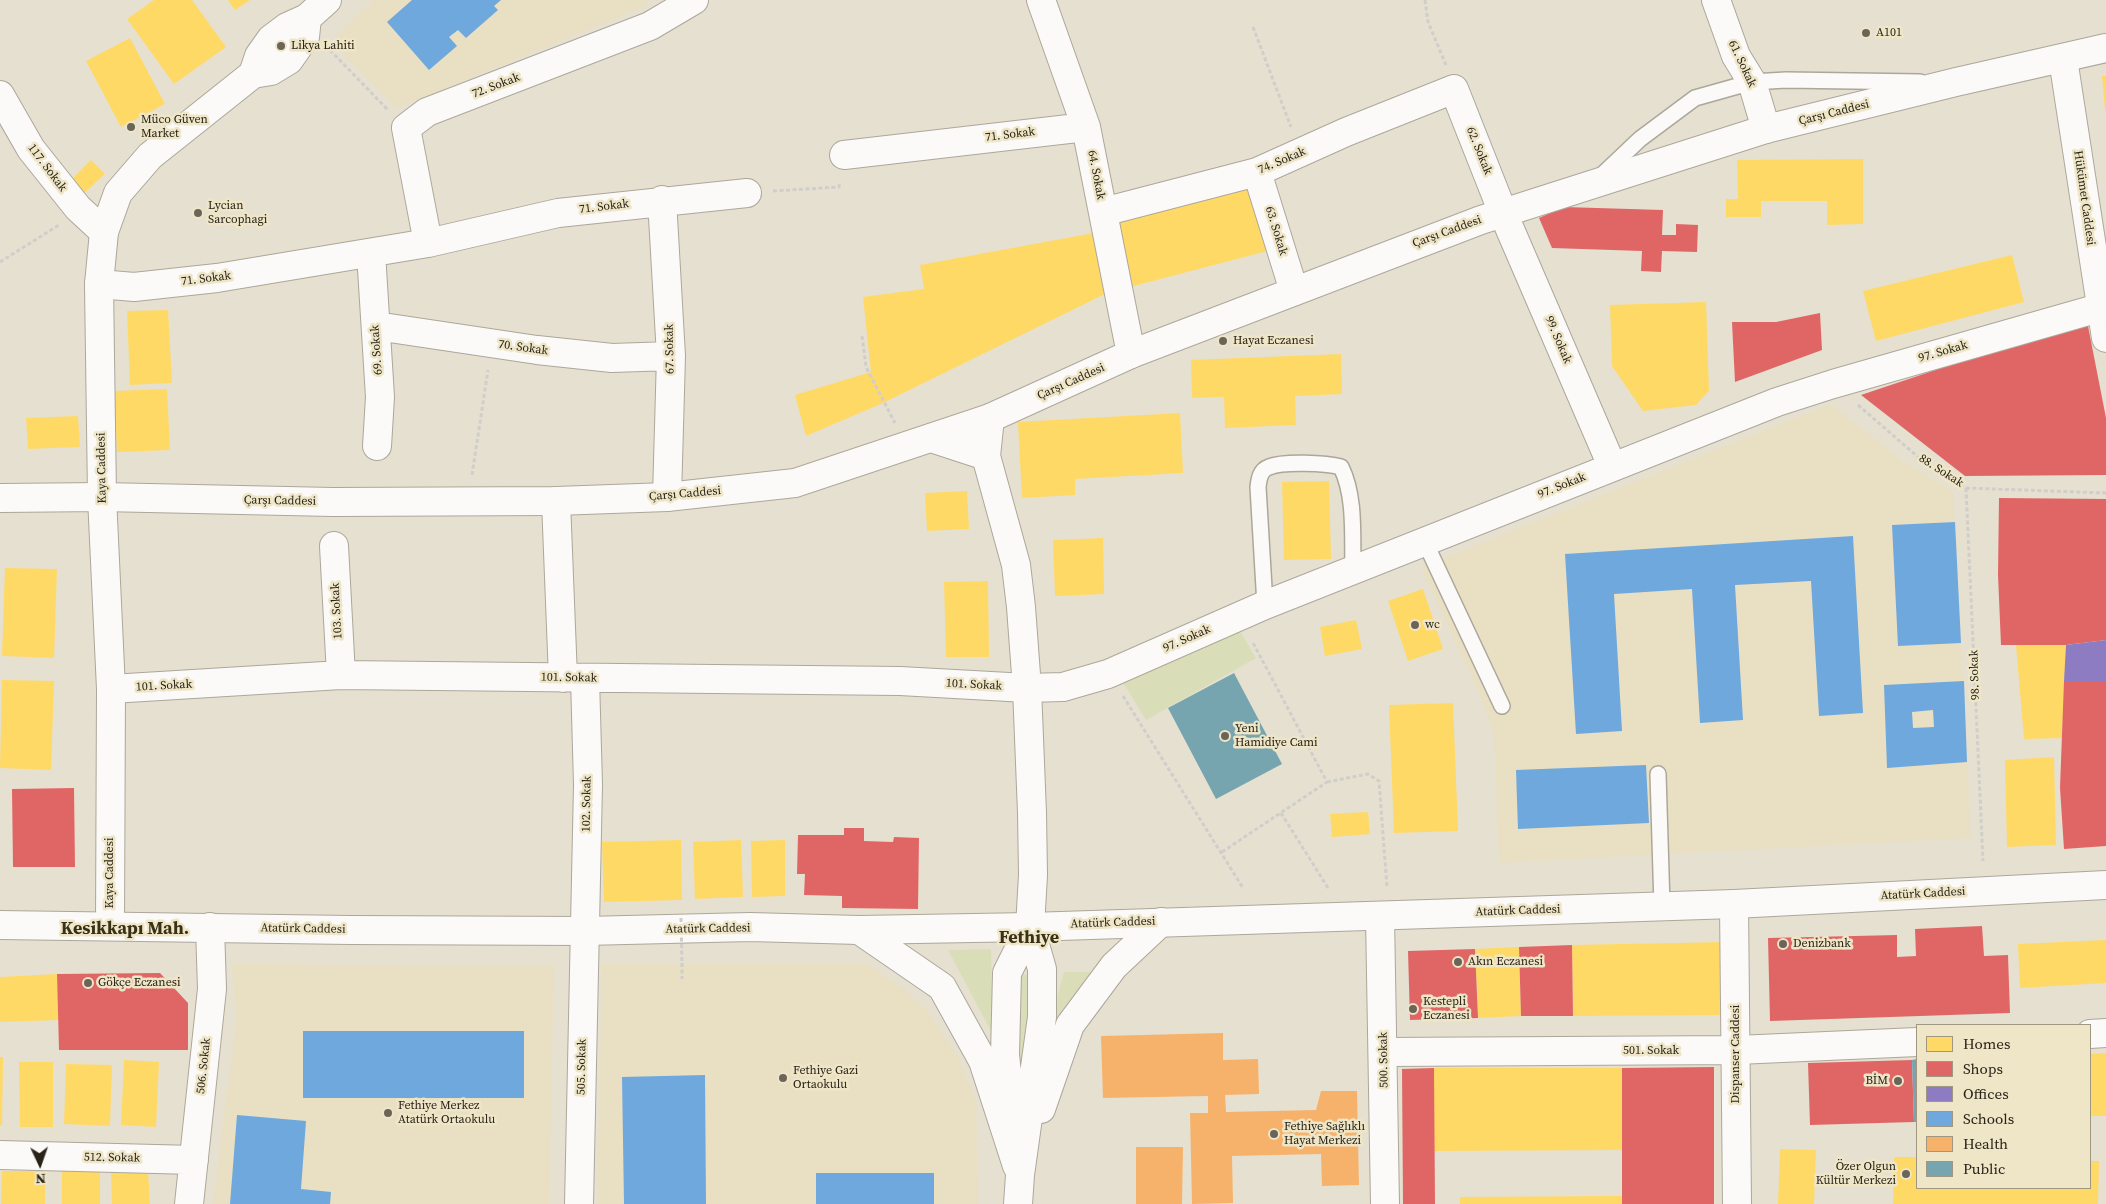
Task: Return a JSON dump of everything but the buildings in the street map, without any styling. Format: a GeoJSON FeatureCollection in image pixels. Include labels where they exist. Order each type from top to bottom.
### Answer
{"type":"FeatureCollection","features":[{"type":"Feature","properties":{"kind":"street","name":"Kaya Caddesi"},"geometry":{"type":"LineString","coordinates":[[110,926],[111,689],[102,497],[100,284],[104,232],[118,193],[150,156],[253,74],[271,71],[289,60],[305,37],[307,18],[327,0]]}},
{"type":"Feature","properties":{"kind":"street","name":"72. Sokak"},"geometry":{"type":"LineString","coordinates":[[406,128],[427,112],[650,26],[694,0]]}},
{"type":"Feature","properties":{"kind":"street","name":"64. Sokak"},"geometry":{"type":"LineString","coordinates":[[1041,0],[1086,127],[1131,354]]}},
{"type":"Feature","properties":{"kind":"street","name":"61. Sokak"},"geometry":{"type":"LineString","coordinates":[[1716,0],[1736,56],[1752,82],[1766,129]]}},
{"type":"Feature","properties":{"kind":"street","name":"Çarşı Caddesi"},"geometry":{"type":"LineString","coordinates":[[0,498],[102,497],[332,502],[556,501],[667,498],[795,483],[990,418],[1131,354],[1429,238],[1503,213],[1766,129],[1956,82],[2106,48]]}},
{"type":"Feature","properties":{"kind":"street","name":"Hükümet Caddesi"},"geometry":{"type":"LineString","coordinates":[[2063,59],[2103,307],[2106,338]]}},
{"type":"Feature","properties":{"kind":"street","name":"74. Sokak"},"geometry":{"type":"LineString","coordinates":[[1103,212],[1258,172],[1346,132],[1454,89]]}},
{"type":"Feature","properties":{"kind":"street","name":"62. Sokak"},"geometry":{"type":"LineString","coordinates":[[1454,89],[1503,213]]}},
{"type":"Feature","properties":{"kind":"street","name":"117. Sokak"},"geometry":{"type":"LineString","coordinates":[[0,95],[30,148],[78,208],[104,232]]}},
{"type":"Feature","properties":{"kind":"street","name":"71. Sokak"},"geometry":{"type":"LineString","coordinates":[[844,155],[1086,127]]}},
{"type":"Feature","properties":{"kind":"street"},"geometry":{"type":"LineString","coordinates":[[406,128],[428,243]]}},
{"type":"Feature","properties":{"kind":"street","name":"63. Sokak"},"geometry":{"type":"LineString","coordinates":[[1258,172],[1294,291]]}},
{"type":"Feature","properties":{"kind":"street","name":"71. Sokak"},"geometry":{"type":"LineString","coordinates":[[100,284],[134,287],[217,278],[428,243],[558,212],[662,200],[747,193]]}},
{"type":"Feature","properties":{"kind":"street","name":"67. Sokak"},"geometry":{"type":"LineString","coordinates":[[662,200],[671,356],[667,498]]}},
{"type":"Feature","properties":{"kind":"street","name":"99. Sokak"},"geometry":{"type":"LineString","coordinates":[[1503,213],[1612,466]]}},
{"type":"Feature","properties":{"kind":"street","name":"69. Sokak"},"geometry":{"type":"LineString","coordinates":[[371,253],[380,397],[377,446]]}},
{"type":"Feature","properties":{"kind":"street","name":"97. Sokak"},"geometry":{"type":"LineString","coordinates":[[1027,688],[1063,687],[1108,674],[1265,605],[1777,402],[1833,384],[2103,307]]}},
{"type":"Feature","properties":{"kind":"street","name":"70. Sokak"},"geometry":{"type":"LineString","coordinates":[[376,326],[492,344],[612,358],[671,356]]}},
{"type":"Feature","properties":{"kind":"street"},"geometry":{"type":"LineString","coordinates":[[990,418],[986,456],[1016,564],[1027,688],[1032,849],[1030,927],[1042,969],[1042,1017],[1020,1174],[1018,1204]]}},
{"type":"Feature","properties":{"kind":"street"},"geometry":{"type":"LineString","coordinates":[[930,438],[986,456]]}},
{"type":"Feature","properties":{"kind":"street","name":"102. Sokak"},"geometry":{"type":"LineString","coordinates":[[556,501],[574,678],[588,785],[585,931]]}},
{"type":"Feature","properties":{"kind":"street","name":"103. Sokak"},"geometry":{"type":"LineString","coordinates":[[334,546],[341,675]]}},
{"type":"Feature","properties":{"kind":"street","name":"101. Sokak"},"geometry":{"type":"LineString","coordinates":[[111,689],[341,675],[900,681],[1027,688]]}},
{"type":"Feature","properties":{"kind":"street","name":"Atatürk Caddesi"},"geometry":{"type":"LineString","coordinates":[[0,925],[585,931],[750,927],[859,930],[1030,927],[1734,904],[2106,885]]}},
{"type":"Feature","properties":{"kind":"street","name":"Dispanser Caddesi"},"geometry":{"type":"LineString","coordinates":[[1734,904],[1737,1050],[1737,1204]]}},
{"type":"Feature","properties":{"kind":"street","name":"500. Sokak"},"geometry":{"type":"LineString","coordinates":[[1380,916],[1384,1052],[1385,1204]]}},
{"type":"Feature","properties":{"kind":"street"},"geometry":{"type":"LineString","coordinates":[[1020,1174],[1070,1025],[1114,966],[1161,922]]}},
{"type":"Feature","properties":{"kind":"street","name":"506. Sokak"},"geometry":{"type":"LineString","coordinates":[[189,1204],[212,989],[210,927]]}},
{"type":"Feature","properties":{"kind":"street"},"geometry":{"type":"LineString","coordinates":[[1020,1174],[1005,1055],[1007,973],[1030,927]]}},
{"type":"Feature","properties":{"kind":"street"},"geometry":{"type":"LineString","coordinates":[[859,930],[942,987],[983,1061],[1020,1174]]}},
{"type":"Feature","properties":{"kind":"street","name":"505. Sokak"},"geometry":{"type":"LineString","coordinates":[[579,1204],[585,931]]}},
{"type":"Feature","properties":{"kind":"street"},"geometry":{"type":"LineString","coordinates":[[2091,1034],[2106,1033]]}},
{"type":"Feature","properties":{"kind":"street","name":"501. Sokak"},"geometry":{"type":"LineString","coordinates":[[1384,1052],[1737,1050],[1916,1042]]}},
{"type":"Feature","properties":{"kind":"street","name":"512. Sokak"},"geometry":{"type":"LineString","coordinates":[[0,1155],[194,1160]]}},
{"type":"Feature","properties":{"kind":"lane"},"geometry":{"type":"LineString","coordinates":[[1592,186],[1640,139],[1695,98],[1752,82],[1786,80],[1956,82]]}},
{"type":"Feature","properties":{"kind":"lane"},"geometry":{"type":"LineString","coordinates":[[1265,605],[1258,487],[1260,474],[1268,467],[1327,463],[1341,467],[1347,479],[1350,503],[1353,571]]}},
{"type":"Feature","properties":{"kind":"lane"},"geometry":{"type":"LineString","coordinates":[[1425,542],[1502,706]]}},
{"type":"Feature","properties":{"kind":"lane"},"geometry":{"type":"LineString","coordinates":[[1658,774],[1662,906]]}},
{"type":"Feature","properties":{"kind":"path"},"geometry":{"type":"LineString","coordinates":[[1425,0],[1428,22],[1454,89]]}},
{"type":"Feature","properties":{"kind":"path"},"geometry":{"type":"LineString","coordinates":[[1253,27],[1300,153]]}},
{"type":"Feature","properties":{"kind":"path"},"geometry":{"type":"LineString","coordinates":[[327,46],[406,128]]}},
{"type":"Feature","properties":{"kind":"path"},"geometry":{"type":"LineString","coordinates":[[747,193],[839,186],[844,155]]}},
{"type":"Feature","properties":{"kind":"path"},"geometry":{"type":"LineString","coordinates":[[0,262],[59,225],[78,208]]}},
{"type":"Feature","properties":{"kind":"path"},"geometry":{"type":"LineString","coordinates":[[862,336],[866,366],[884,402]]}},
{"type":"Feature","properties":{"kind":"path"},"geometry":{"type":"LineString","coordinates":[[468,501],[492,344]]}},
{"type":"Feature","properties":{"kind":"path","name":"88. Sokak"},"geometry":{"type":"LineString","coordinates":[[1833,384],[1926,463],[1966,488],[2106,493]]}},
{"type":"Feature","properties":{"kind":"path","name":"98. Sokak"},"geometry":{"type":"LineString","coordinates":[[1966,488],[1983,861]]}},
{"type":"Feature","properties":{"kind":"path"},"geometry":{"type":"LineString","coordinates":[[1238,616],[1327,782]]}},
{"type":"Feature","properties":{"kind":"path"},"geometry":{"type":"LineString","coordinates":[[1108,674],[1243,888]]}},
{"type":"Feature","properties":{"kind":"path"},"geometry":{"type":"LineString","coordinates":[[1222,852],[1327,782],[1368,774],[1378,781],[1387,887]]}},
{"type":"Feature","properties":{"kind":"path"},"geometry":{"type":"LineString","coordinates":[[1281,813],[1328,888]]}},
{"type":"Feature","properties":{"kind":"path"},"geometry":{"type":"LineString","coordinates":[[681,918],[682,979]]}},
{"type":"Feature","properties":{"kind":"shaded area"},"geometry":{"type":"Polygon","coordinates":[[[374,0],[646,0],[648,5],[396,108],[331,42],[374,0]]]}},
{"type":"Feature","properties":{"kind":"shaded area"},"geometry":{"type":"Polygon","coordinates":[[[1831,404],[1904,462],[1953,491],[1971,838],[1499,863],[1494,734],[1479,693],[1421,567],[1831,404]]]}},
{"type":"Feature","properties":{"kind":"shaded area","name":"Fethiye Gazi Ortaokulu"},"geometry":{"type":"Polygon","coordinates":[[[866,963],[900,986],[926,1009],[957,1055],[976,1101],[978,1204],[597,1204],[602,964],[866,963]]]}},
{"type":"Feature","properties":{"kind":"shaded area","name":"Fethiye Merkez Atatürk Ortaokulu"},"geometry":{"type":"Polygon","coordinates":[[[232,964],[554,966],[549,1204],[213,1204],[236,1021],[232,964]]]}},
{"type":"Feature","properties":{"kind":"green space"},"geometry":{"type":"Polygon","coordinates":[[[1235,623],[1256,658],[1146,720],[1121,679],[1235,623]]]}},
{"type":"Feature","properties":{"kind":"green space"},"geometry":{"type":"Polygon","coordinates":[[[991,949],[993,1035],[948,950],[991,949]]]}},
{"type":"Feature","properties":{"kind":"green space"},"geometry":{"type":"Polygon","coordinates":[[[1064,972],[1092,972],[1050,1025],[1064,972]]]}},
{"type":"Feature","properties":{"kind":"green space"},"geometry":{"type":"Polygon","coordinates":[[[1017,974],[1029,975],[1025,1093],[1012,1092],[1017,974]]]}},
{"type":"Feature","properties":{"kind":"place","name":"A101"},"geometry":{"type":"Point","coordinates":[1866,33]}},
{"type":"Feature","properties":{"kind":"place","name":"Likya Lahiti"},"geometry":{"type":"Point","coordinates":[281,46]}},
{"type":"Feature","properties":{"kind":"place","name":"Müco Güven Market"},"geometry":{"type":"Point","coordinates":[131,127]}},
{"type":"Feature","properties":{"kind":"place","name":"Lycian Sarcophagi"},"geometry":{"type":"Point","coordinates":[198,213]}},
{"type":"Feature","properties":{"kind":"place","name":"Hayat Eczanesi"},"geometry":{"type":"Point","coordinates":[1223,341]}},
{"type":"Feature","properties":{"kind":"place","name":"wc"},"geometry":{"type":"Point","coordinates":[1415,625]}},
{"type":"Feature","properties":{"kind":"place","name":"Yeni Hamidiye Cami"},"geometry":{"type":"Point","coordinates":[1225,736]}},
{"type":"Feature","properties":{"kind":"place","name":"Denizbank"},"geometry":{"type":"Point","coordinates":[1783,944]}},
{"type":"Feature","properties":{"kind":"place","name":"Akın Eczanesi"},"geometry":{"type":"Point","coordinates":[1458,962]}},
{"type":"Feature","properties":{"kind":"place","name":"Gökçe Eczanesi"},"geometry":{"type":"Point","coordinates":[88,983]}},
{"type":"Feature","properties":{"kind":"place","name":"Kestepli Eczanesi"},"geometry":{"type":"Point","coordinates":[1413,1009]}},
{"type":"Feature","properties":{"kind":"place","name":"Fethiye Gazi Ortaokulu"},"geometry":{"type":"Point","coordinates":[783,1078]}},
{"type":"Feature","properties":{"kind":"place","name":"BİM"},"geometry":{"type":"Point","coordinates":[1898,1081]}},
{"type":"Feature","properties":{"kind":"place","name":"Fethiye Merkez Atatürk Ortaokulu"},"geometry":{"type":"Point","coordinates":[388,1113]}},
{"type":"Feature","properties":{"kind":"place","name":"Fethiye Sağlıklı Hayat Merkezi"},"geometry":{"type":"Point","coordinates":[1274,1134]}},
{"type":"Feature","properties":{"kind":"place","name":"Özer Olgun Kültür Merkezi"},"geometry":{"type":"Point","coordinates":[1906,1174]}},
{"type":"Feature","properties":{"kind":"district","name":"Kesikkapı Mah."},"geometry":{"type":"Point","coordinates":[125,929]}},
{"type":"Feature","properties":{"kind":"district","name":"Fethiye"},"geometry":{"type":"Point","coordinates":[1029,938]}}]}
